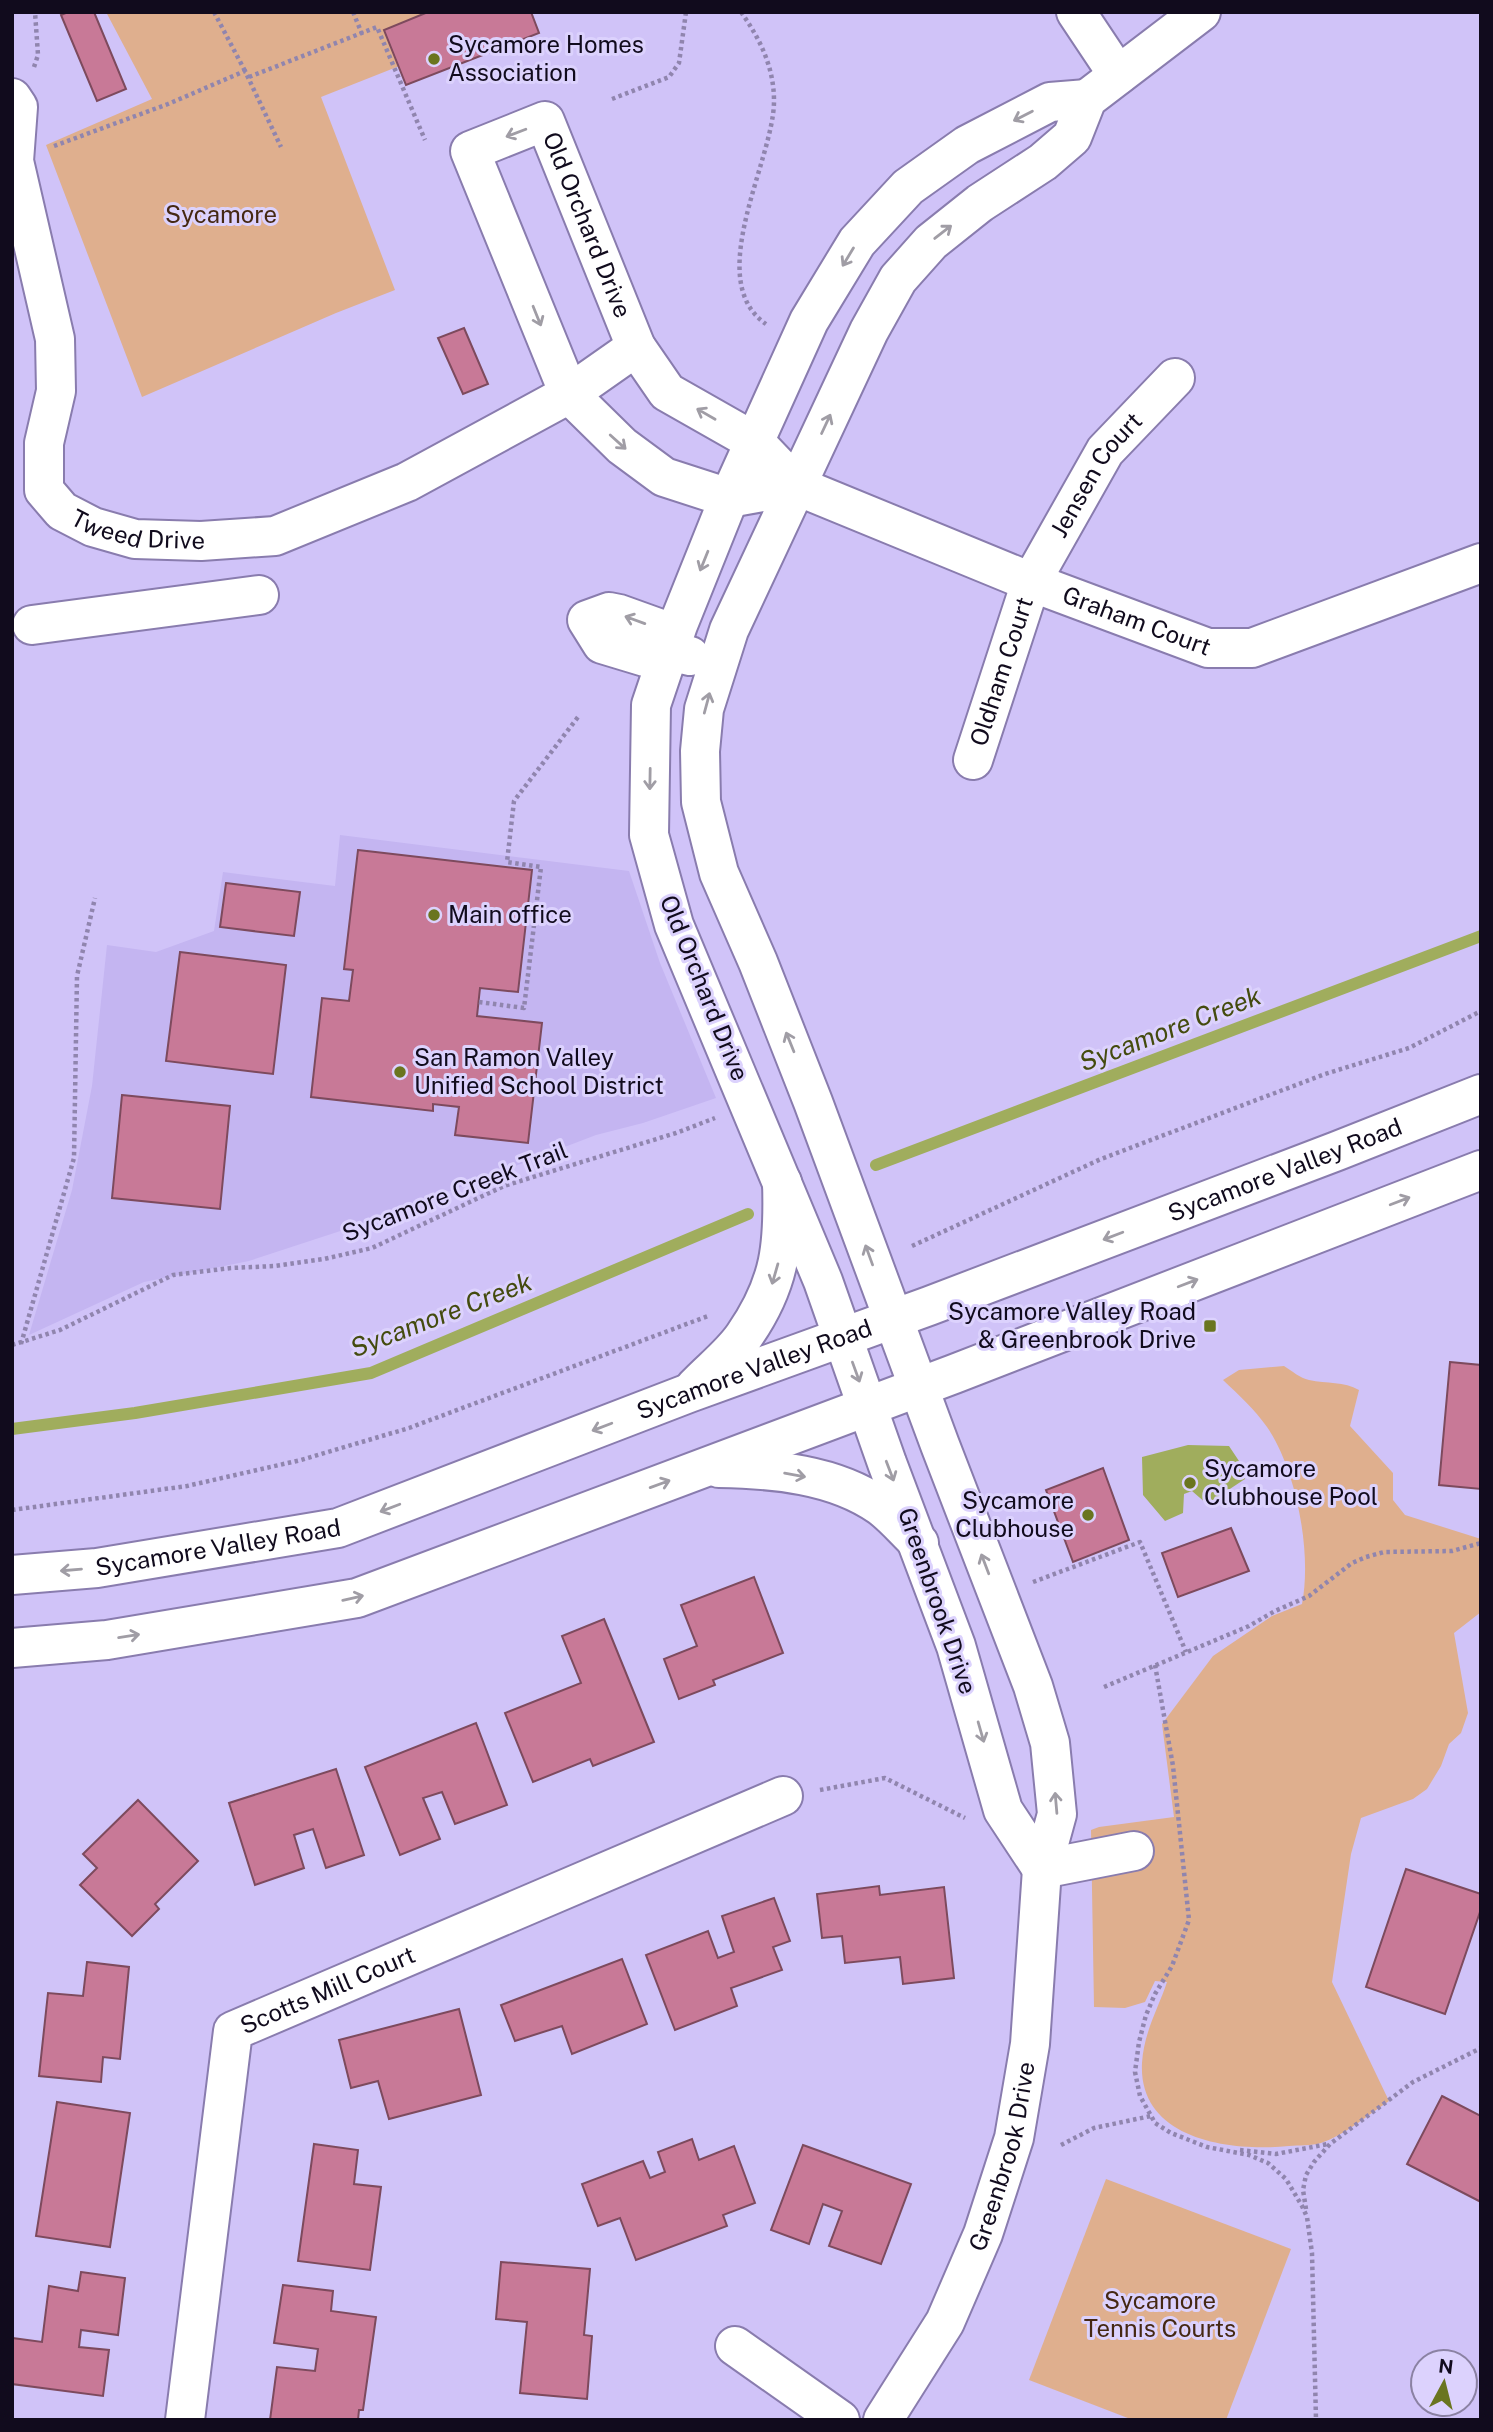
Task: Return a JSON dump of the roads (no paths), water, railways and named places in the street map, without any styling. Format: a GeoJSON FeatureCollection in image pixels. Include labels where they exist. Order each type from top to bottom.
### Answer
{"type":"FeatureCollection","features":[{"type":"Feature","properties":{"kind":"street"},"geometry":{"type":"LineString","coordinates":[[1076,12],[1118,75]]}},
{"type":"Feature","properties":{"kind":"street"},"geometry":{"type":"LineString","coordinates":[[893,1319],[758,961],[719,873],[701,802],[700,751],[704,709],[729,630],[869,331],[898,279],[931,242],[980,203],[1043,162],[1072,136],[1087,99],[1201,12]]}},
{"type":"Feature","properties":{"kind":"street","name":"Old Orchard Drive"},"geometry":{"type":"LineString","coordinates":[[868,1407],[823,1281],[674,925],[649,835],[651,705],[669,651],[729,498],[809,321],[857,242],[908,187],[967,145],[1050,102],[1087,99]]}},
{"type":"Feature","properties":{"kind":"street","name":"Tweed Drive"},"geometry":{"type":"LineString","coordinates":[[15,103],[14,161],[55,339],[56,391],[44,443],[44,490],[62,511],[93,527],[135,539],[201,541],[275,536],[407,482],[569,394],[636,347]]}},
{"type":"Feature","properties":{"kind":"street","name":"Old Orchard Drive"},"geometry":{"type":"LineString","coordinates":[[569,394],[470,150],[545,121],[636,347],[667,392],[755,442],[797,486]]}},
{"type":"Feature","properties":{"kind":"street","name":"Jensen Court"},"geometry":{"type":"LineString","coordinates":[[1031,582],[1105,450],[1175,379]]}},
{"type":"Feature","properties":{"kind":"street"},"geometry":{"type":"LineString","coordinates":[[569,394],[622,446],[664,477],[729,498],[797,486]]}},
{"type":"Feature","properties":{"kind":"street","name":"Graham Court"},"geometry":{"type":"LineString","coordinates":[[797,486],[1031,582],[1209,648],[1252,648],[1481,563]]}},
{"type":"Feature","properties":{"kind":"street","name":"Oldham Court"},"geometry":{"type":"LineString","coordinates":[[973,760],[1031,582]]}},
{"type":"Feature","properties":{"kind":"street"},"geometry":{"type":"LineString","coordinates":[[32,625],[259,595]]}},
{"type":"Feature","properties":{"kind":"street"},"geometry":{"type":"LineString","coordinates":[[669,651],[719,663]]}},
{"type":"Feature","properties":{"kind":"street","name":"Sycamore Valley Road"},"geometry":{"type":"LineString","coordinates":[[12,1575],[97,1567],[338,1528],[1481,1094]]}},
{"type":"Feature","properties":{"kind":"street"},"geometry":{"type":"LineString","coordinates":[[12,1648],[107,1640],[357,1598],[919,1388],[1481,1170]]}},
{"type":"Feature","properties":{"kind":"street"},"geometry":{"type":"LineString","coordinates":[[689,1393],[743,1338],[774,1281],[782,1250],[782,1182]]}},
{"type":"Feature","properties":{"kind":"street","name":"Greenbrook Drive"},"geometry":{"type":"LineString","coordinates":[[883,2420],[944,2322],[983,2234],[1014,2138],[1030,2044],[1042,1869],[1057,1814],[1050,1743],[1034,1686],[893,1319]]}},
{"type":"Feature","properties":{"kind":"street","name":"Greenbrook Drive"},"geometry":{"type":"LineString","coordinates":[[868,1407],[956,1646],[1003,1810],[1042,1869]]}},
{"type":"Feature","properties":{"kind":"street"},"geometry":{"type":"LineString","coordinates":[[703,1468],[759,1469],[819,1480],[854,1490],[881,1507],[919,1543]]}},
{"type":"Feature","properties":{"kind":"street","name":"Scotts Mill Court"},"geometry":{"type":"LineString","coordinates":[[186,2420],[233,2031],[783,1796]]}},
{"type":"Feature","properties":{"kind":"street"},"geometry":{"type":"LineString","coordinates":[[1042,1869],[1134,1851]]}},
{"type":"Feature","properties":{"kind":"street"},"geometry":{"type":"LineString","coordinates":[[735,2346],[840,2420]]}},
{"type":"Feature","properties":{"kind":"waterway","name":"Sycamore Creek"},"geometry":{"type":"LineString","coordinates":[[876,1165],[1481,936]]}},
{"type":"Feature","properties":{"kind":"waterway","name":"Sycamore Creek"},"geometry":{"type":"LineString","coordinates":[[12,1429],[135,1413],[371,1373],[748,1214]]}},
{"type":"Feature","properties":{"kind":"place","name":"Sycamore Homes Association"},"geometry":{"type":"Point","coordinates":[434,59]}},
{"type":"Feature","properties":{"kind":"place","name":"Main office"},"geometry":{"type":"Point","coordinates":[434,915]}},
{"type":"Feature","properties":{"kind":"place","name":"San Ramon Valley Unified School District"},"geometry":{"type":"Point","coordinates":[400,1072]}},
{"type":"Feature","properties":{"kind":"place","name":"Sycamore Valley Road & Greenbrook Drive"},"geometry":{"type":"Point","coordinates":[1210,1326]}},
{"type":"Feature","properties":{"kind":"place","name":"Sycamore Clubhouse Pool"},"geometry":{"type":"Point","coordinates":[1190,1483]}},
{"type":"Feature","properties":{"kind":"place","name":"Sycamore Clubhouse"},"geometry":{"type":"Point","coordinates":[1088,1515]}},
{"type":"Feature","properties":{"kind":"park label","name":"Sycamore"},"geometry":{"type":"Point","coordinates":[221,215]}},
{"type":"Feature","properties":{"kind":"park label","name":"Sycamore Tennis Courts"},"geometry":{"type":"Point","coordinates":[1160,2315]}}]}
